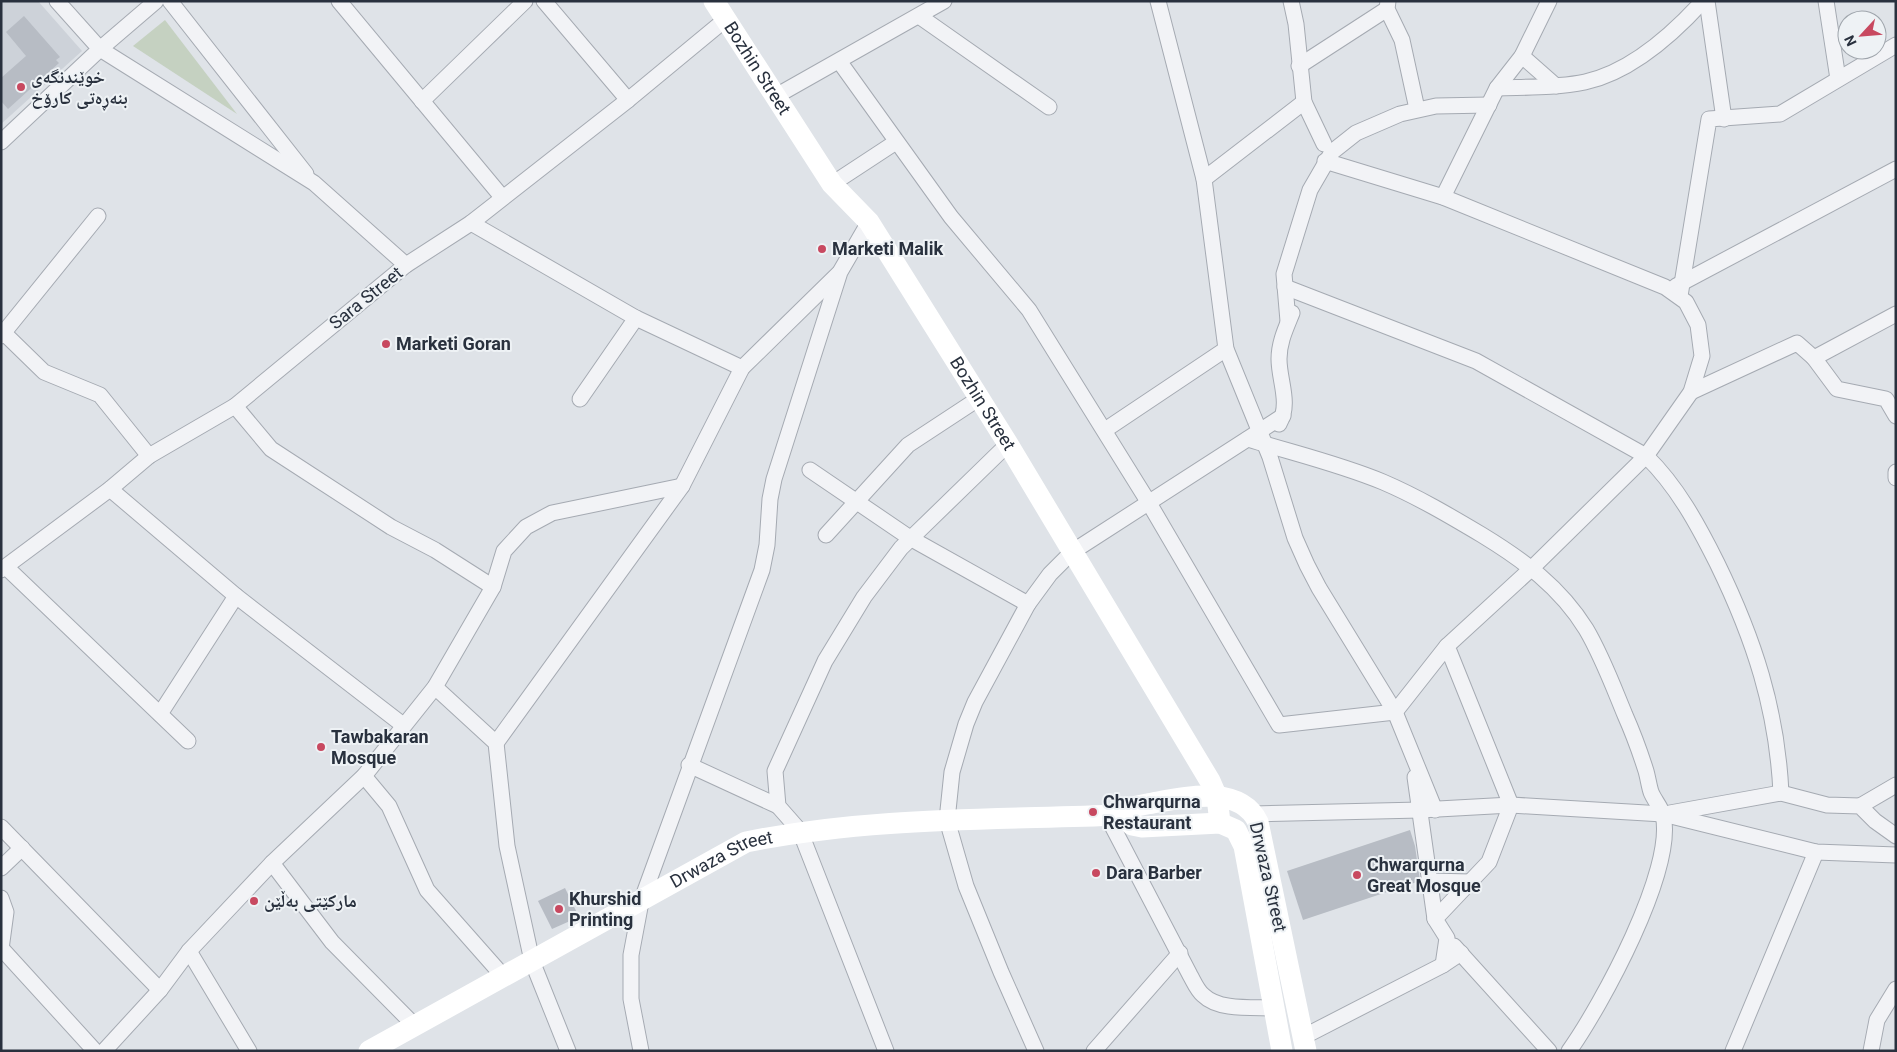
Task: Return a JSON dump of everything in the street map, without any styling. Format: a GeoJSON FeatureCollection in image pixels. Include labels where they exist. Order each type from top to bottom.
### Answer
{"type":"FeatureCollection","features":[{"type":"Feature","properties":{"kind":"street"},"geometry":{"type":"LineString","coordinates":[[57,1],[100,49],[314,183],[406,265]]}},
{"type":"Feature","properties":{"kind":"street"},"geometry":{"type":"LineString","coordinates":[[1,142],[100,49],[156,1]]}},
{"type":"Feature","properties":{"kind":"street"},"geometry":{"type":"LineString","coordinates":[[170,1],[314,183]]}},
{"type":"Feature","properties":{"kind":"street"},"geometry":{"type":"LineString","coordinates":[[339,1],[502,197]]}},
{"type":"Feature","properties":{"kind":"street"},"geometry":{"type":"LineString","coordinates":[[422,101],[525,1]]}},
{"type":"Feature","properties":{"kind":"street"},"geometry":{"type":"LineString","coordinates":[[544,1],[628,100]]}},
{"type":"Feature","properties":{"kind":"street","name":"Bozhin Street"},"geometry":{"type":"LineString","coordinates":[[714,1],[832,184],[869,222],[1008,444],[1210,781],[1217,797],[1220,822]]}},
{"type":"Feature","properties":{"kind":"street"},"geometry":{"type":"LineString","coordinates":[[776,96],[944,1]]}},
{"type":"Feature","properties":{"kind":"street"},"geometry":{"type":"LineString","coordinates":[[1158,1],[1204,179],[1226,349],[1307,565],[1319,588],[1395,712],[1412,753],[1428,810],[1430,881],[1435,919],[1447,938],[1549,1051]]}},
{"type":"Feature","properties":{"kind":"street"},"geometry":{"type":"LineString","coordinates":[[1291,1],[1296,24],[1304,102],[1327,152]]}},
{"type":"Feature","properties":{"kind":"street"},"geometry":{"type":"LineString","coordinates":[[1443,197],[1497,88],[1522,56],[1549,1]]}},
{"type":"Feature","properties":{"kind":"street"},"geometry":{"type":"LineString","coordinates":[[1497,88],[1556,86],[1600,78],[1624,66],[1671,33],[1705,1]]}},
{"type":"Feature","properties":{"kind":"street"},"geometry":{"type":"LineString","coordinates":[[1705,1],[1724,119]]}},
{"type":"Feature","properties":{"kind":"street"},"geometry":{"type":"LineString","coordinates":[[1826,1],[1838,79]]}},
{"type":"Feature","properties":{"kind":"street"},"geometry":{"type":"LineString","coordinates":[[1299,66],[1387,5],[1402,40],[1417,109]]}},
{"type":"Feature","properties":{"kind":"street"},"geometry":{"type":"LineString","coordinates":[[919,16],[1049,108]]}},
{"type":"Feature","properties":{"kind":"street","name":"Sara Street"},"geometry":{"type":"LineString","coordinates":[[3,568],[110,489],[148,456],[235,406],[406,265],[470,223],[628,100],[726,19]]}},
{"type":"Feature","properties":{"kind":"street"},"geometry":{"type":"LineString","coordinates":[[1678,290],[1709,119],[1780,114],[1896,45]]}},
{"type":"Feature","properties":{"kind":"street"},"geometry":{"type":"LineString","coordinates":[[1522,56],[1556,86]]}},
{"type":"Feature","properties":{"kind":"street"},"geometry":{"type":"LineString","coordinates":[[839,62],[951,217],[1029,310],[1149,503],[1279,725],[1395,712],[1448,646],[1532,568],[1646,456],[1690,392],[1700,367],[1702,346],[1695,317],[1678,290],[1443,197],[1352,169],[1327,152],[1292,112]]}},
{"type":"Feature","properties":{"kind":"street"},"geometry":{"type":"LineString","coordinates":[[1204,179],[1304,102]]}},
{"type":"Feature","properties":{"kind":"street"},"geometry":{"type":"LineString","coordinates":[[1288,321],[1284,274],[1310,190],[1327,152],[1363,129],[1388,118],[1417,109],[1489,105]]}},
{"type":"Feature","properties":{"kind":"street"},"geometry":{"type":"LineString","coordinates":[[832,184],[896,142]]}},
{"type":"Feature","properties":{"kind":"street"},"geometry":{"type":"LineString","coordinates":[[1678,290],[1896,170]]}},
{"type":"Feature","properties":{"kind":"street"},"geometry":{"type":"LineString","coordinates":[[98,216],[3,334],[44,372],[100,395],[148,456]]}},
{"type":"Feature","properties":{"kind":"street"},"geometry":{"type":"LineString","coordinates":[[641,1051],[631,1000],[631,955],[641,902],[689,765],[762,570],[767,544],[771,487],[840,272],[869,222]]}},
{"type":"Feature","properties":{"kind":"street"},"geometry":{"type":"LineString","coordinates":[[470,223],[636,318],[742,368]]}},
{"type":"Feature","properties":{"kind":"street"},"geometry":{"type":"LineString","coordinates":[[496,743],[682,486],[742,368],[840,272]]}},
{"type":"Feature","properties":{"kind":"street"},"geometry":{"type":"LineString","coordinates":[[1285,287],[1476,361],[1646,456],[1665,476],[1692,517],[1724,578],[1760,664],[1774,725],[1781,793]]}},
{"type":"Feature","properties":{"kind":"street"},"geometry":{"type":"LineString","coordinates":[[1036,1051],[966,886],[947,820],[952,772],[966,724],[975,702],[1028,604],[1050,574],[1072,552],[1149,503],[1258,438],[1283,416],[1285,405],[1279,356],[1288,321],[1300,293]]}},
{"type":"Feature","properties":{"kind":"street"},"geometry":{"type":"LineString","coordinates":[[1814,358],[1896,314]]}},
{"type":"Feature","properties":{"kind":"street"},"geometry":{"type":"LineString","coordinates":[[580,399],[636,318]]}},
{"type":"Feature","properties":{"kind":"street"},"geometry":{"type":"LineString","coordinates":[[1690,392],[1796,343],[1814,358],[1837,389],[1886,399],[1896,416]]}},
{"type":"Feature","properties":{"kind":"street"},"geometry":{"type":"LineString","coordinates":[[1105,430],[1226,349]]}},
{"type":"Feature","properties":{"kind":"street"},"geometry":{"type":"LineString","coordinates":[[826,535],[908,445],[978,398]]}},
{"type":"Feature","properties":{"kind":"street"},"geometry":{"type":"LineString","coordinates":[[235,406],[272,448],[391,527],[435,550],[493,587]]}},
{"type":"Feature","properties":{"kind":"street"},"geometry":{"type":"LineString","coordinates":[[1258,438],[1396,488],[1461,523],[1532,568],[1556,591],[1586,629],[1631,729],[1651,792],[1663,814],[1663,848],[1644,906],[1608,989],[1569,1051]]}},
{"type":"Feature","properties":{"kind":"street"},"geometry":{"type":"LineString","coordinates":[[778,806],[775,771],[825,661],[864,597],[910,538],[1008,444]]}},
{"type":"Feature","properties":{"kind":"street"},"geometry":{"type":"LineString","coordinates":[[810,470],[910,538],[1028,604]]}},
{"type":"Feature","properties":{"kind":"street"},"geometry":{"type":"LineString","coordinates":[[1896,472],[1896,478]]}},
{"type":"Feature","properties":{"kind":"street"},"geometry":{"type":"LineString","coordinates":[[104,1051],[160,990],[189,951],[272,863],[364,776],[435,687],[493,587],[504,551],[526,527],[552,513],[682,486]]}},
{"type":"Feature","properties":{"kind":"street"},"geometry":{"type":"LineString","coordinates":[[110,489],[236,596],[403,725]]}},
{"type":"Feature","properties":{"kind":"street"},"geometry":{"type":"LineString","coordinates":[[3,568],[188,741]]}},
{"type":"Feature","properties":{"kind":"street"},"geometry":{"type":"LineString","coordinates":[[160,714],[236,596]]}},
{"type":"Feature","properties":{"kind":"street"},"geometry":{"type":"LineString","coordinates":[[1435,919],[1489,862],[1511,804],[1448,646]]}},
{"type":"Feature","properties":{"kind":"street"},"geometry":{"type":"LineString","coordinates":[[435,687],[496,743],[507,846],[532,961],[568,1051]]}},
{"type":"Feature","properties":{"kind":"street"},"geometry":{"type":"LineString","coordinates":[[689,765],[778,806],[800,831],[886,1051]]}},
{"type":"Feature","properties":{"kind":"street"},"geometry":{"type":"LineString","coordinates":[[364,776],[389,806],[427,890],[503,976]]}},
{"type":"Feature","properties":{"kind":"street"},"geometry":{"type":"LineString","coordinates":[[1663,814],[1781,793],[1827,805],[1860,806],[1896,785]]}},
{"type":"Feature","properties":{"kind":"street","name":"Drwaza Street"},"geometry":{"type":"LineString","coordinates":[[369,1051],[641,902],[746,842],[800,831],[947,820],[1113,816],[1147,804],[1217,797],[1238,800],[1254,814],[1260,831],[1304,1044]]}},
{"type":"Feature","properties":{"kind":"street"},"geometry":{"type":"LineString","coordinates":[[1254,814],[1428,810],[1511,804],[1663,814],[1816,852],[1896,855]]}},
{"type":"Feature","properties":{"kind":"street"},"geometry":{"type":"LineString","coordinates":[[1860,806],[1875,821],[1896,836]]}},
{"type":"Feature","properties":{"kind":"street"},"geometry":{"type":"LineString","coordinates":[[1113,816],[1197,987],[1203,995],[1214,1002],[1227,1006],[1275,1008]]}},
{"type":"Feature","properties":{"kind":"street","name":"Drwaza Street"},"geometry":{"type":"LineString","coordinates":[[1113,816],[1132,825],[1152,828],[1220,822],[1236,830],[1244,846],[1282,1051]]}},
{"type":"Feature","properties":{"kind":"street"},"geometry":{"type":"LineString","coordinates":[[1,827],[160,990]]}},
{"type":"Feature","properties":{"kind":"street"},"geometry":{"type":"LineString","coordinates":[[1,868],[22,848]]}},
{"type":"Feature","properties":{"kind":"street"},"geometry":{"type":"LineString","coordinates":[[1733,1051],[1816,852]]}},
{"type":"Feature","properties":{"kind":"street"},"geometry":{"type":"LineString","coordinates":[[272,863],[332,942],[415,1026]]}},
{"type":"Feature","properties":{"kind":"street"},"geometry":{"type":"LineString","coordinates":[[1430,881],[1470,882]]}},
{"type":"Feature","properties":{"kind":"street"},"geometry":{"type":"LineString","coordinates":[[1,898],[6,912],[1,949],[95,1051]]}},
{"type":"Feature","properties":{"kind":"street"},"geometry":{"type":"LineString","coordinates":[[1442,966],[1447,938]]}},
{"type":"Feature","properties":{"kind":"street"},"geometry":{"type":"LineString","coordinates":[[189,951],[249,1051]]}},
{"type":"Feature","properties":{"kind":"street"},"geometry":{"type":"LineString","coordinates":[[1094,1051],[1180,953]]}},
{"type":"Feature","properties":{"kind":"street"},"geometry":{"type":"LineString","coordinates":[[1304,1044],[1442,966],[1461,953]]}},
{"type":"Feature","properties":{"kind":"street"},"geometry":{"type":"LineString","coordinates":[[1871,1051],[1877,1020],[1896,989]]}},
{"type":"Feature","properties":{"kind":"shaded area","name":"خوێندنگەی بنەڕەتی کارۆخ"},"geometry":{"type":"Polygon","coordinates":[[[1,1],[38,1],[82,51],[1,124],[1,1]]]}},
{"type":"Feature","properties":{"kind":"green space"},"geometry":{"type":"Polygon","coordinates":[[[165,20],[237,114],[133,46],[165,20]]]}},
{"type":"Feature","properties":{"kind":"building"},"geometry":{"type":"Polygon","coordinates":[[[24,16],[60,57],[56,60],[59,63],[8,109],[1,101],[1,78],[26,56],[6,32],[24,16]]]}},
{"type":"Feature","properties":{"kind":"building","name":"Chwarqurna Great Mosque"},"geometry":{"type":"Polygon","coordinates":[[[1410,830],[1415,846],[1420,881],[1303,920],[1287,871],[1410,830]]]}},
{"type":"Feature","properties":{"kind":"building","name":"Khurshid Printing"},"geometry":{"type":"Polygon","coordinates":[[[565,888],[579,917],[552,929],[538,901],[565,888]]]}},
{"type":"Feature","properties":{"kind":"place","name":"خوێندنگەی بنەڕەتی کارۆخ"},"geometry":{"type":"Point","coordinates":[21,87]}},
{"type":"Feature","properties":{"kind":"place","name":"Marketi Malik"},"geometry":{"type":"Point","coordinates":[822,249]}},
{"type":"Feature","properties":{"kind":"place","name":"Marketi Goran"},"geometry":{"type":"Point","coordinates":[386,344]}},
{"type":"Feature","properties":{"kind":"place","name":"Tawbakaran Mosque"},"geometry":{"type":"Point","coordinates":[321,747]}},
{"type":"Feature","properties":{"kind":"place","name":"Chwarqurna Restaurant"},"geometry":{"type":"Point","coordinates":[1093,812]}},
{"type":"Feature","properties":{"kind":"place","name":"Dara Barber"},"geometry":{"type":"Point","coordinates":[1096,873]}},
{"type":"Feature","properties":{"kind":"place","name":"Chwarqurna Great Mosque"},"geometry":{"type":"Point","coordinates":[1357,875]}},
{"type":"Feature","properties":{"kind":"place","name":"مارکێتی بەڵێن"},"geometry":{"type":"Point","coordinates":[254,901]}},
{"type":"Feature","properties":{"kind":"place","name":"Khurshid Printing"},"geometry":{"type":"Point","coordinates":[559,909]}}]}
